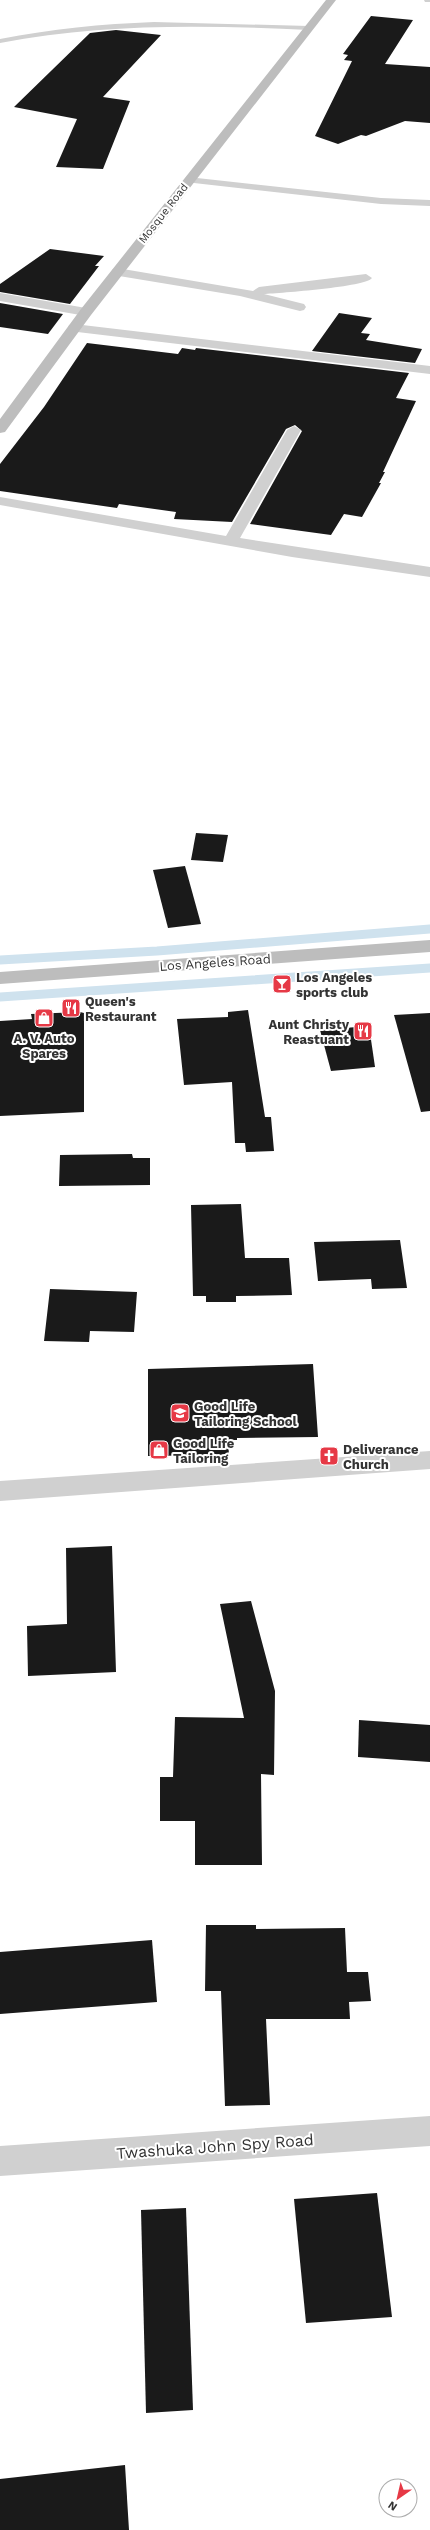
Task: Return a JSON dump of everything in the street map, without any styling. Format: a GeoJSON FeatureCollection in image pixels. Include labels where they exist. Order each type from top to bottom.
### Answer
{"type":"FeatureCollection","features":[{"type":"Feature","properties":{"kind":"street","name":"Mosque Road"},"geometry":{"type":"LineString","coordinates":[[0,429],[86,312],[188,180],[331,0]]}},
{"type":"Feature","properties":{"kind":"street"},"geometry":{"type":"LineString","coordinates":[[117,272],[240,292],[300,307]]}},
{"type":"Feature","properties":{"kind":"street"},"geometry":{"type":"LineString","coordinates":[[240,292],[331,284],[366,278]]}},
{"type":"Feature","properties":{"kind":"street"},"geometry":{"type":"LineString","coordinates":[[0,297],[86,312]]}},
{"type":"Feature","properties":{"kind":"street"},"geometry":{"type":"LineString","coordinates":[[74,328],[430,370]]}},
{"type":"Feature","properties":{"kind":"street"},"geometry":{"type":"LineString","coordinates":[[231,542],[294,430]]}},
{"type":"Feature","properties":{"kind":"street"},"geometry":{"type":"LineString","coordinates":[[0,501],[231,542],[430,572]]}},
{"type":"Feature","properties":{"kind":"street","name":"Los Angeles Road"},"geometry":{"type":"LineString","coordinates":[[0,978],[430,946]]}},
{"type":"Feature","properties":{"kind":"street"},"geometry":{"type":"LineString","coordinates":[[0,1492],[286,1469],[430,1460]]}},
{"type":"Feature","properties":{"kind":"street","name":"Twashuka John Spy Road"},"geometry":{"type":"LineString","coordinates":[[0,2161],[430,2131]]}},
{"type":"Feature","properties":{"kind":"lane"},"geometry":{"type":"LineString","coordinates":[[0,41],[70,27],[237,25],[309,28]]}},
{"type":"Feature","properties":{"kind":"lane"},"geometry":{"type":"LineString","coordinates":[[188,180],[381,201],[430,203]]}},
{"type":"Feature","properties":{"kind":"building"},"geometry":{"type":"Polygon","coordinates":[[[371,16],[413,20],[385,64],[430,67],[430,123],[405,121],[366,136],[361,135],[338,144],[315,136],[352,61],[344,60],[348,55],[343,54],[371,16]]]}},
{"type":"Feature","properties":{"kind":"building"},"geometry":{"type":"Polygon","coordinates":[[[116,30],[161,35],[103,97],[130,101],[103,169],[56,167],[77,119],[14,107],[90,33],[116,30]]]}},
{"type":"Feature","properties":{"kind":"building"},"geometry":{"type":"Polygon","coordinates":[[[50,249],[104,256],[95,266],[99,266],[70,304],[0,292],[0,284],[50,249]]]}},
{"type":"Feature","properties":{"kind":"building"},"geometry":{"type":"Polygon","coordinates":[[[0,303],[63,314],[48,334],[0,327],[0,303]]]}},
{"type":"Feature","properties":{"kind":"building"},"geometry":{"type":"Polygon","coordinates":[[[339,313],[372,318],[361,333],[370,334],[366,340],[422,349],[415,363],[312,351],[339,313]]]}},
{"type":"Feature","properties":{"kind":"building"},"geometry":{"type":"Polygon","coordinates":[[[87,343],[178,354],[182,348],[195,350],[196,348],[409,373],[396,398],[416,401],[383,472],[385,472],[379,483],[381,483],[362,517],[344,514],[331,535],[250,524],[302,431],[295,425],[286,429],[232,522],[174,519],[176,512],[119,504],[117,508],[0,491],[0,464],[44,407],[87,343]]]}},
{"type":"Feature","properties":{"kind":"building"},"geometry":{"type":"Polygon","coordinates":[[[196,833],[228,835],[223,862],[191,860],[196,833]]]}},
{"type":"Feature","properties":{"kind":"building"},"geometry":{"type":"Polygon","coordinates":[[[185,866],[201,924],[168,928],[153,870],[185,866]]]}},
{"type":"Feature","properties":{"kind":"building"},"geometry":{"type":"Polygon","coordinates":[[[248,1010],[265,1117],[271,1117],[274,1151],[246,1152],[245,1143],[235,1143],[232,1082],[184,1085],[177,1019],[228,1017],[228,1012],[248,1010]]]}},
{"type":"Feature","properties":{"kind":"building"},"geometry":{"type":"Polygon","coordinates":[[[84,1013],[84,1112],[0,1116],[0,1021],[32,1019],[31,1014],[84,1013]]]}},
{"type":"Feature","properties":{"kind":"building"},"geometry":{"type":"Polygon","coordinates":[[[430,1013],[430,1111],[421,1112],[394,1015],[430,1013]]]}},
{"type":"Feature","properties":{"kind":"building"},"geometry":{"type":"Polygon","coordinates":[[[369,1026],[375,1067],[331,1071],[320,1030],[369,1026]]]}},
{"type":"Feature","properties":{"kind":"building"},"geometry":{"type":"Polygon","coordinates":[[[132,1154],[133,1158],[150,1158],[150,1185],[59,1186],[60,1155],[132,1154]]]}},
{"type":"Feature","properties":{"kind":"building"},"geometry":{"type":"Polygon","coordinates":[[[241,1204],[245,1258],[289,1258],[292,1295],[236,1296],[236,1302],[206,1302],[206,1296],[193,1296],[191,1205],[241,1204]]]}},
{"type":"Feature","properties":{"kind":"building"},"geometry":{"type":"Polygon","coordinates":[[[400,1240],[407,1288],[372,1289],[371,1279],[318,1281],[314,1242],[400,1240]]]}},
{"type":"Feature","properties":{"kind":"building"},"geometry":{"type":"Polygon","coordinates":[[[50,1289],[137,1292],[134,1332],[90,1331],[89,1342],[44,1341],[50,1289]]]}},
{"type":"Feature","properties":{"kind":"building"},"geometry":{"type":"Polygon","coordinates":[[[313,1364],[318,1437],[237,1438],[237,1440],[228,1440],[229,1455],[148,1456],[148,1369],[313,1364]]]}},
{"type":"Feature","properties":{"kind":"building"},"geometry":{"type":"Polygon","coordinates":[[[112,1546],[116,1672],[28,1676],[27,1626],[67,1624],[66,1548],[112,1546]]]}},
{"type":"Feature","properties":{"kind":"building"},"geometry":{"type":"Polygon","coordinates":[[[251,1601],[275,1691],[274,1775],[261,1774],[262,1865],[195,1865],[195,1821],[160,1821],[160,1777],[173,1777],[175,1717],[244,1718],[220,1604],[251,1601]]]}},
{"type":"Feature","properties":{"kind":"building"},"geometry":{"type":"Polygon","coordinates":[[[359,1720],[430,1725],[430,1762],[358,1757],[359,1720]]]}},
{"type":"Feature","properties":{"kind":"building"},"geometry":{"type":"Polygon","coordinates":[[[206,1925],[256,1925],[256,1929],[345,1928],[347,1972],[368,1972],[371,2001],[349,2002],[350,2019],[266,2019],[270,2105],[225,2106],[221,1991],[205,1991],[206,1925]]]}},
{"type":"Feature","properties":{"kind":"building"},"geometry":{"type":"Polygon","coordinates":[[[152,1940],[157,2002],[0,2014],[0,1952],[152,1940]]]}},
{"type":"Feature","properties":{"kind":"building"},"geometry":{"type":"Polygon","coordinates":[[[377,2193],[392,2317],[306,2323],[294,2199],[377,2193]]]}},
{"type":"Feature","properties":{"kind":"building"},"geometry":{"type":"Polygon","coordinates":[[[186,2208],[193,2410],[146,2413],[141,2210],[186,2208]]]}},
{"type":"Feature","properties":{"kind":"building"},"geometry":{"type":"Polygon","coordinates":[[[125,2465],[129,2530],[0,2530],[0,2479],[125,2465]]]}},
{"type":"Feature","properties":{"kind":"waterway"},"geometry":{"type":"LineString","coordinates":[[0,960],[157,951],[430,929]]}},
{"type":"Feature","properties":{"kind":"waterway"},"geometry":{"type":"LineString","coordinates":[[0,997],[430,968]]}},
{"type":"Feature","properties":{"kind":"place","name":"Los Angeles sports club"},"geometry":{"type":"Point","coordinates":[282,984]}},
{"type":"Feature","properties":{"kind":"place","name":"Queen's Restaurant"},"geometry":{"type":"Point","coordinates":[71,1008]}},
{"type":"Feature","properties":{"kind":"place","name":"A. V. Auto Spares"},"geometry":{"type":"Point","coordinates":[44,1018]}},
{"type":"Feature","properties":{"kind":"place","name":"Aunt Christy Reastuant"},"geometry":{"type":"Point","coordinates":[363,1031]}},
{"type":"Feature","properties":{"kind":"place","name":"Good Life Tailoring School"},"geometry":{"type":"Point","coordinates":[180,1413]}},
{"type":"Feature","properties":{"kind":"place","name":"Good Life Tailoring"},"geometry":{"type":"Point","coordinates":[159,1450]}},
{"type":"Feature","properties":{"kind":"place","name":"Deliverance Church"},"geometry":{"type":"Point","coordinates":[329,1456]}}]}
